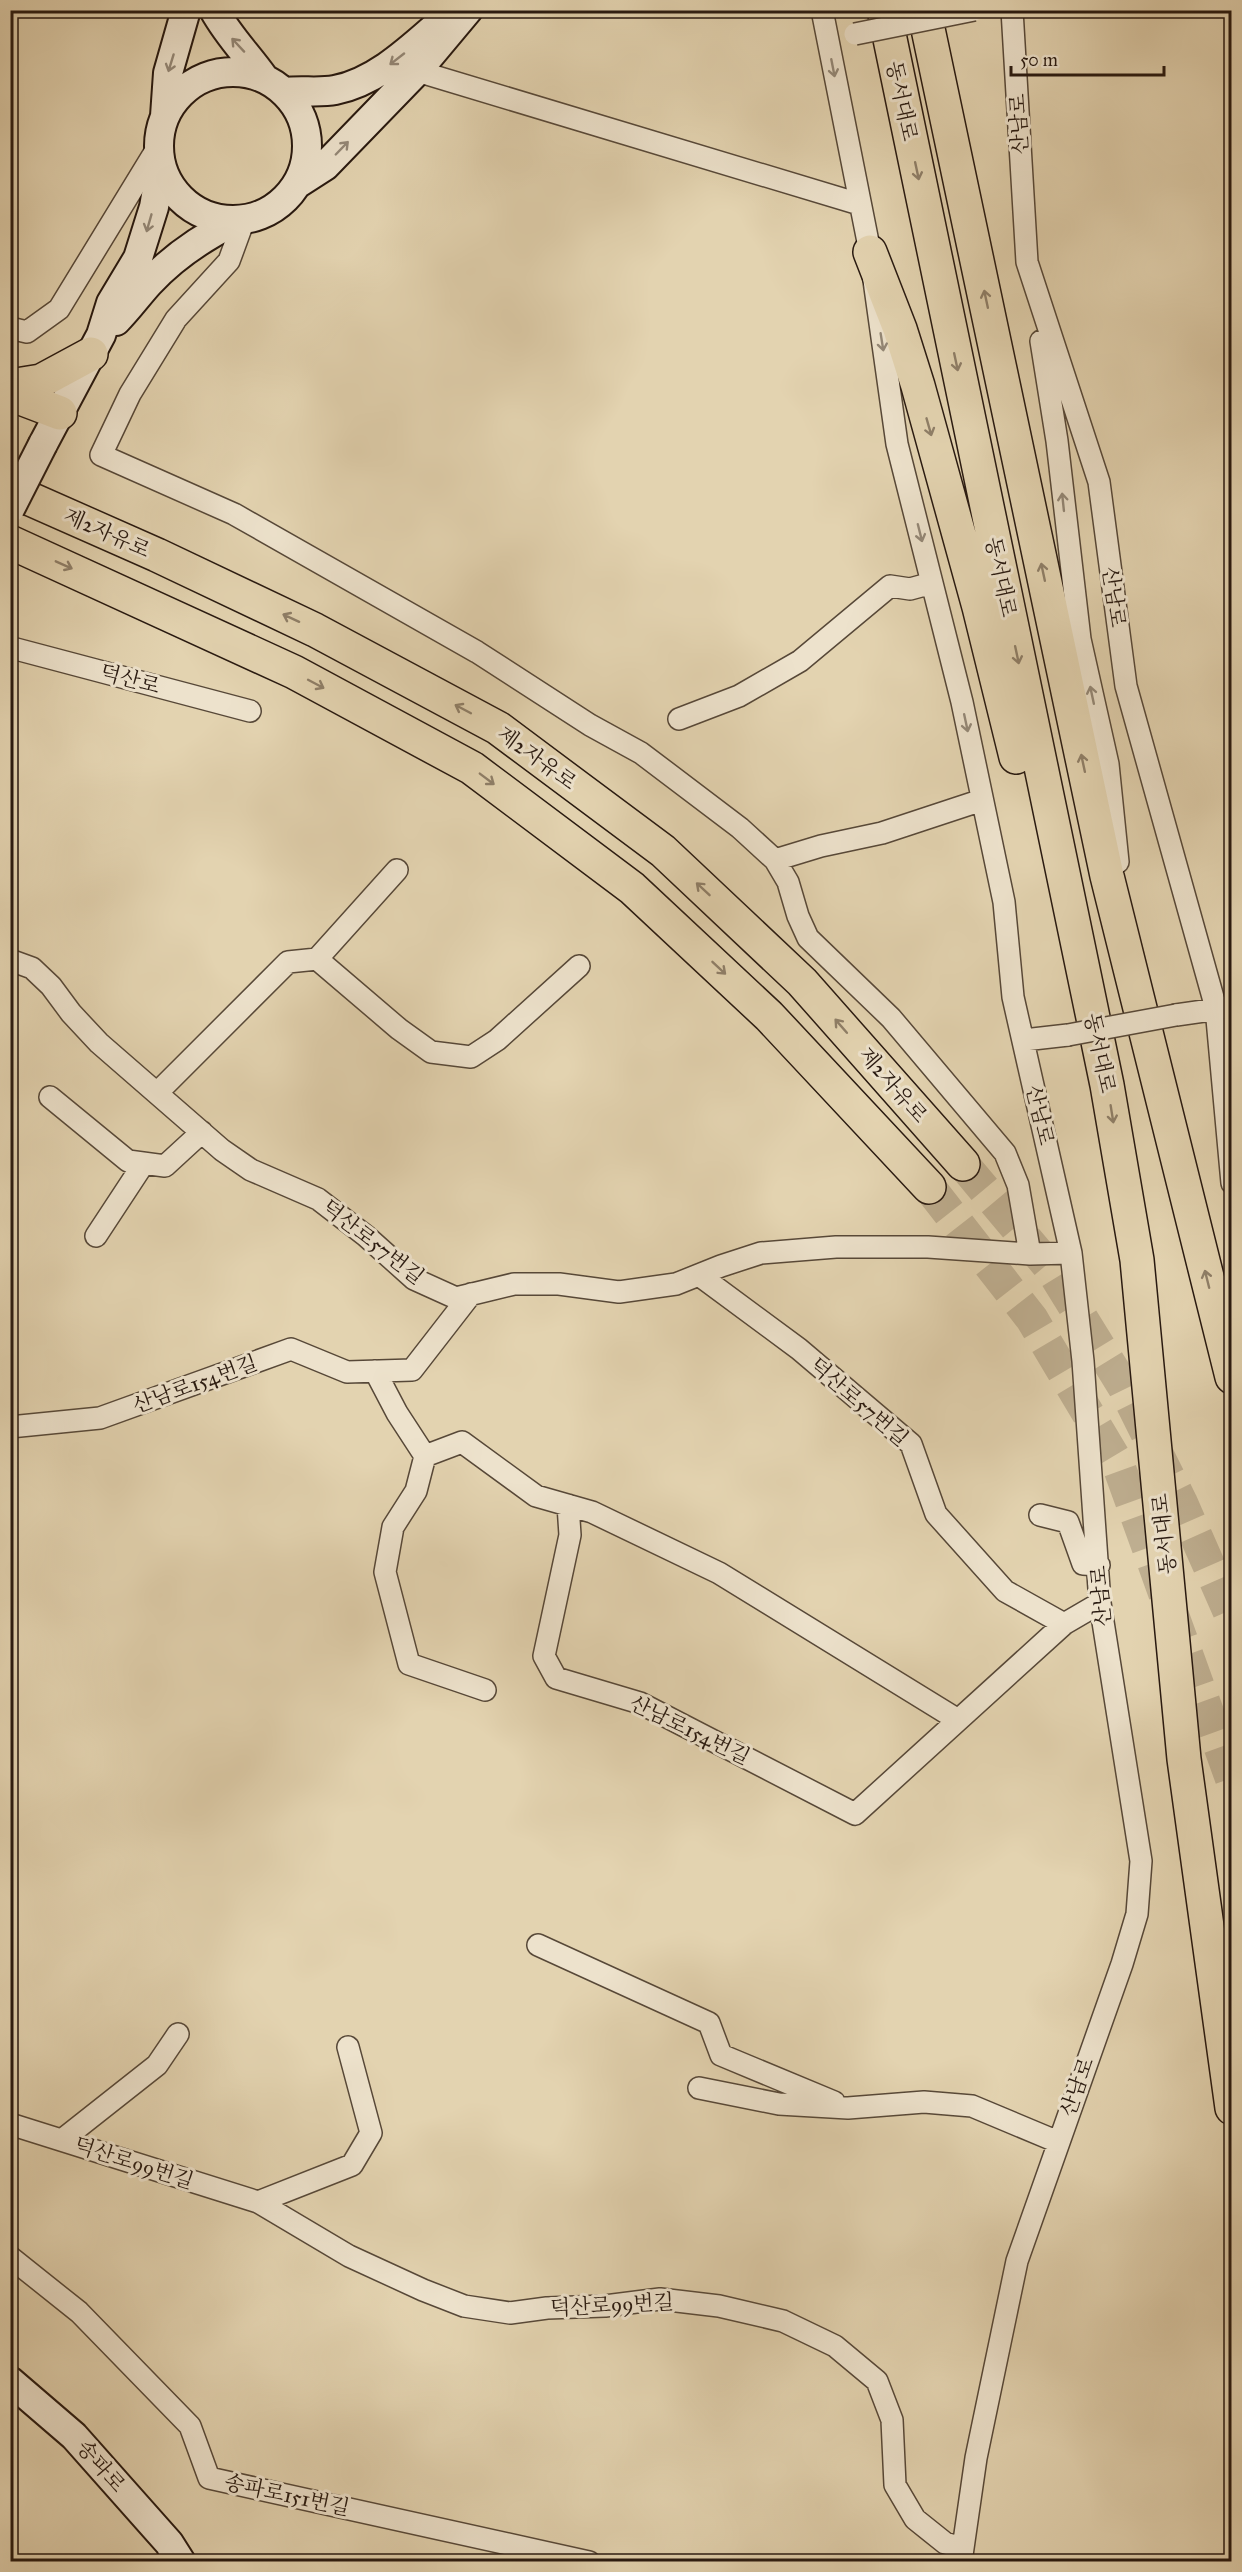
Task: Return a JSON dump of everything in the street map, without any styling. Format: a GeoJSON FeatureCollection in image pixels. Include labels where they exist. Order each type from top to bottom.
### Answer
{"type":"FeatureCollection","features":[{"type":"Feature","properties":{"kind":"highway","name":"동서대로"},"geometry":{"type":"LineString","coordinates":[[884,10],[1107,1085],[1137,1260],[1184,1760],[1232,2108]]}},
{"type":"Feature","properties":{"kind":"highway","name":"동서대로"},"geometry":{"type":"LineString","coordinates":[[924,10],[1107,876],[1232,1377]]}},
{"type":"Feature","properties":{"kind":"highway"},"geometry":{"type":"LineString","coordinates":[[870,252],[900,329],[976,596],[1024,787],[1051,912],[1089,998]]}},
{"type":"Feature","properties":{"kind":"highway"},"geometry":{"type":"LineString","coordinates":[[10,386],[41,381],[96,344]]}},
{"type":"Feature","properties":{"kind":"highway"},"geometry":{"type":"LineString","coordinates":[[10,394],[60,413]]}},
{"type":"Feature","properties":{"kind":"highway","name":"제2자유로"},"geometry":{"type":"LineString","coordinates":[[10,490],[157,555],[315,630],[498,728],[663,851],[802,982],[963,1164]]}},
{"type":"Feature","properties":{"kind":"highway","name":"제2자유로"},"geometry":{"type":"LineString","coordinates":[[10,542],[294,672],[472,768],[632,888],[769,1016],[929,1187]]}},
{"type":"Feature","properties":{"kind":"street"},"geometry":{"type":"LineString","coordinates":[[96,344],[177,257],[207,235],[270,210],[285,199],[297,184],[306,161],[306,136],[299,112],[227,34],[214,10]]}},
{"type":"Feature","properties":{"kind":"street"},"geometry":{"type":"LineString","coordinates":[[165,116],[183,91],[209,75],[234,71],[274,85],[335,90],[393,63],[441,22],[459,10]]}},
{"type":"Feature","properties":{"kind":"street"},"geometry":{"type":"LineString","coordinates":[[297,184],[324,166],[417,71],[468,10]]}},
{"type":"Feature","properties":{"kind":"street","name":"산남로"},"geometry":{"type":"LineString","coordinates":[[822,10],[870,252],[897,444],[962,702],[1004,902],[1013,997],[1071,1253],[1083,1361],[1100,1603],[1141,1861],[1137,1914],[1122,1964],[1017,2261],[976,2458],[962,2555]]}},
{"type":"Feature","properties":{"kind":"street"},"geometry":{"type":"LineString","coordinates":[[826,36],[855,34],[974,10]]}},
{"type":"Feature","properties":{"kind":"street","name":"산남로"},"geometry":{"type":"LineString","coordinates":[[1012,10],[1027,262],[1099,483],[1126,686],[1224,1008],[1232,1183]]}},
{"type":"Feature","properties":{"kind":"street"},"geometry":{"type":"LineString","coordinates":[[10,509],[96,344],[111,303],[138,258],[154,207],[168,73],[179,12]]}},
{"type":"Feature","properties":{"kind":"street"},"geometry":{"type":"LineString","coordinates":[[417,71],[859,204]]}},
{"type":"Feature","properties":{"kind":"street"},"geometry":{"type":"LineString","coordinates":[[160,156],[171,188],[188,206],[210,217],[240,220]]}},
{"type":"Feature","properties":{"kind":"street"},"geometry":{"type":"LineString","coordinates":[[10,328],[27,332],[59,309],[160,156]]}},
{"type":"Feature","properties":{"kind":"street"},"geometry":{"type":"LineString","coordinates":[[240,220],[229,261],[176,319],[130,394],[101,455],[234,514],[477,652],[590,725],[641,753],[740,828],[776,860],[788,882],[798,916],[808,938],[891,1018],[1005,1153],[1018,1185],[1030,1254]]}},
{"type":"Feature","properties":{"kind":"street"},"geometry":{"type":"LineString","coordinates":[[1027,262],[1050,389],[1080,639],[1108,764],[1128,961]]}},
{"type":"Feature","properties":{"kind":"street"},"geometry":{"type":"LineString","coordinates":[[679,719],[739,696],[800,661],[890,586],[910,589],[932,583]]}},
{"type":"Feature","properties":{"kind":"street","name":"덕산로"},"geometry":{"type":"LineString","coordinates":[[10,651],[16,649],[250,711]]}},
{"type":"Feature","properties":{"kind":"street"},"geometry":{"type":"LineString","coordinates":[[776,860],[821,846],[882,833],[982,800]]}},
{"type":"Feature","properties":{"kind":"street"},"geometry":{"type":"LineString","coordinates":[[158,1093],[288,962],[317,959],[397,870]]}},
{"type":"Feature","properties":{"kind":"street"},"geometry":{"type":"LineString","coordinates":[[317,959],[399,1029],[431,1052],[471,1057],[497,1040],[579,966]]}},
{"type":"Feature","properties":{"kind":"street","name":"덕산로57번길"},"geometry":{"type":"LineString","coordinates":[[10,960],[32,968],[51,986],[71,1013],[99,1043],[202,1132],[251,1170],[318,1199],[366,1236],[414,1279],[456,1298],[514,1284],[559,1284],[619,1292],[676,1284],[761,1253],[836,1247],[928,1247],[1030,1254],[1071,1253]]}},
{"type":"Feature","properties":{"kind":"street"},"geometry":{"type":"LineString","coordinates":[[1024,1040],[1068,1035],[1224,1008]]}},
{"type":"Feature","properties":{"kind":"street"},"geometry":{"type":"LineString","coordinates":[[50,1097],[128,1161],[165,1166],[202,1132]]}},
{"type":"Feature","properties":{"kind":"street"},"geometry":{"type":"LineString","coordinates":[[96,1236],[144,1163]]}},
{"type":"Feature","properties":{"kind":"street","name":"덕산로57번길"},"geometry":{"type":"LineString","coordinates":[[699,1275],[798,1349],[910,1444],[936,1514],[1005,1591],[1064,1624]]}},
{"type":"Feature","properties":{"kind":"street","name":"산남로154번길"},"geometry":{"type":"LineString","coordinates":[[10,1426],[100,1418],[291,1349],[347,1372],[412,1370],[471,1294]]}},
{"type":"Feature","properties":{"kind":"street"},"geometry":{"type":"LineString","coordinates":[[375,1371],[397,1413],[424,1456],[416,1491],[393,1527],[385,1572],[409,1664],[485,1690]]}},
{"type":"Feature","properties":{"kind":"street"},"geometry":{"type":"LineString","coordinates":[[424,1456],[462,1442],[537,1496],[592,1512],[719,1573],[958,1720]]}},
{"type":"Feature","properties":{"kind":"street","name":"산남로154번길"},"geometry":{"type":"LineString","coordinates":[[568,1505],[570,1535],[544,1656],[556,1678],[640,1703],[855,1814],[1064,1624],[1100,1603]]}},
{"type":"Feature","properties":{"kind":"street"},"geometry":{"type":"LineString","coordinates":[[1040,1515],[1068,1522],[1083,1564],[1099,1565]]}},
{"type":"Feature","properties":{"kind":"street"},"geometry":{"type":"LineString","coordinates":[[538,1944],[709,2023],[721,2055],[848,2109]]}},
{"type":"Feature","properties":{"kind":"street"},"geometry":{"type":"LineString","coordinates":[[62,2140],[158,2065],[178,2034]]}},
{"type":"Feature","properties":{"kind":"street"},"geometry":{"type":"LineString","coordinates":[[258,2202],[352,2165],[371,2133],[348,2047]]}},
{"type":"Feature","properties":{"kind":"street","name":"산남로"},"geometry":{"type":"LineString","coordinates":[[699,2088],[779,2104],[848,2109],[924,2102],[972,2106],[1058,2142]]}},
{"type":"Feature","properties":{"kind":"street","name":"덕산로99번길"},"geometry":{"type":"LineString","coordinates":[[10,2124],[258,2202],[349,2256],[464,2306],[510,2313],[547,2308],[605,2306],[660,2299],[719,2306],[783,2321],[836,2346],[877,2381],[892,2420],[895,2485],[915,2519],[962,2555]]}},
{"type":"Feature","properties":{"kind":"street","name":"송파로151번길"},"geometry":{"type":"LineString","coordinates":[[10,2258],[79,2312],[190,2426],[209,2478],[589,2562]]}},
{"type":"Feature","properties":{"kind":"street","name":"송파로"},"geometry":{"type":"LineString","coordinates":[[10,2381],[74,2436],[169,2543],[181,2562]]}},
{"type":"Feature","properties":{"kind":"tunnel"},"geometry":{"type":"LineString","coordinates":[[963,1164],[1052,1270],[1124,1387],[1181,1502],[1232,1618]]}},
{"type":"Feature","properties":{"kind":"tunnel"},"geometry":{"type":"LineString","coordinates":[[929,1187],[1032,1319],[1118,1464],[1232,1780]]}}]}
